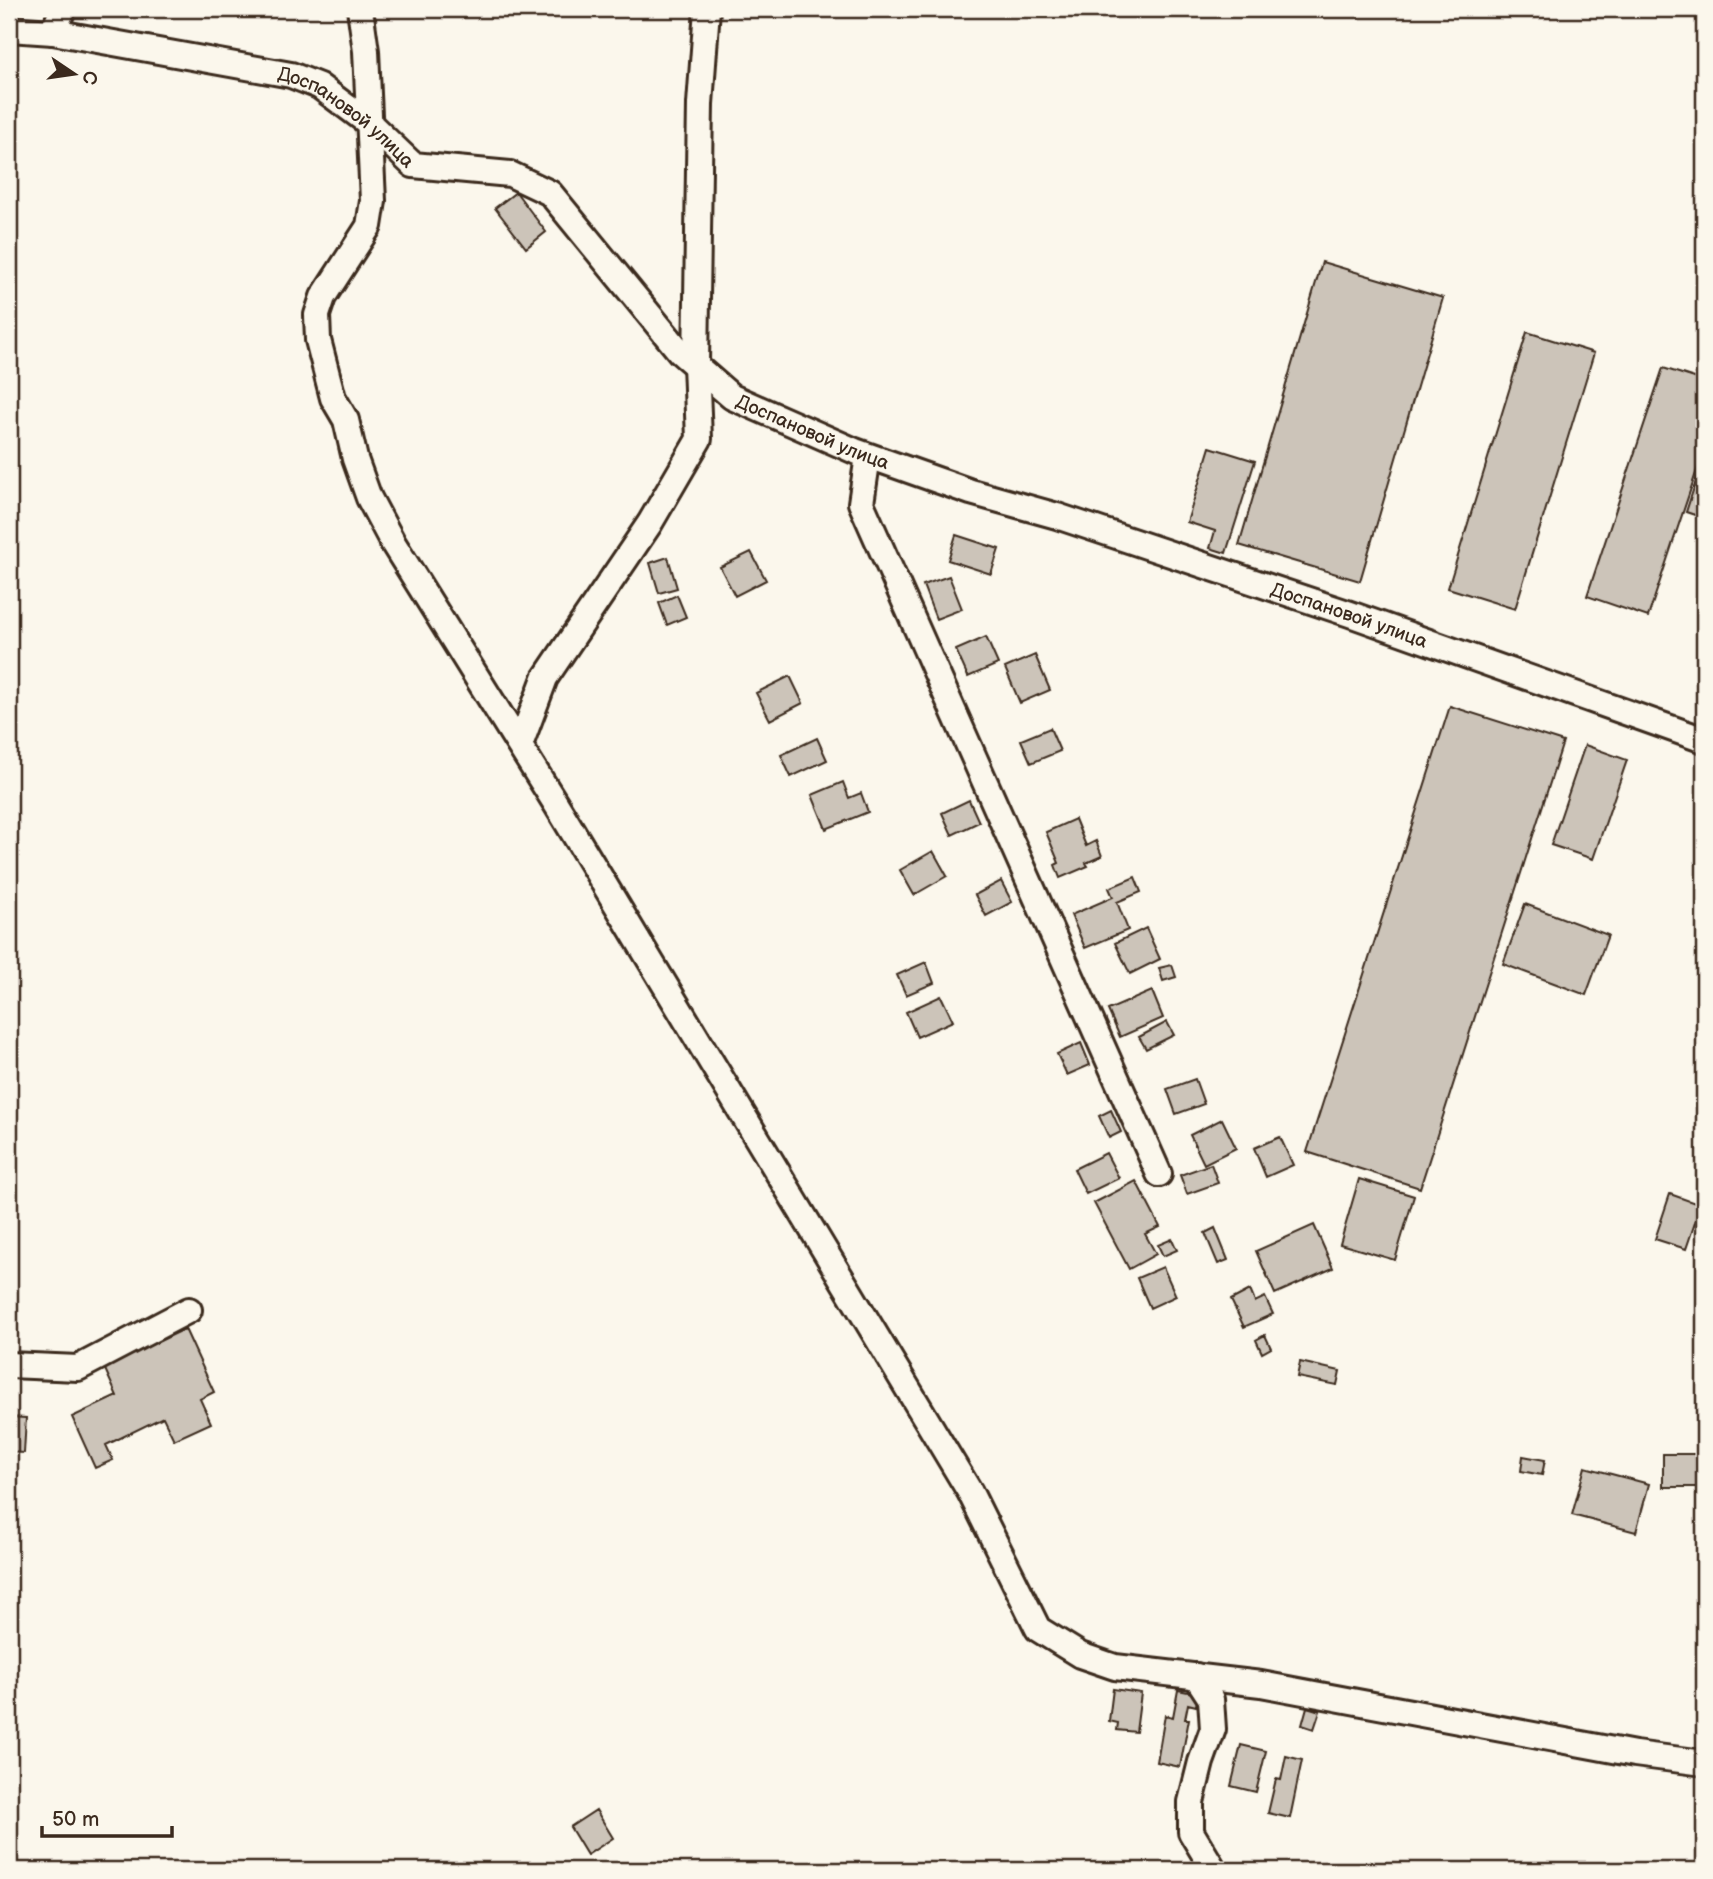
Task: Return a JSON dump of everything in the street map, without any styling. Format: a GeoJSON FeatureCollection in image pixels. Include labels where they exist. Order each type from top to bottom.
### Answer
{"type":"FeatureCollection","features":[{"type":"Feature","properties":{"kind":"street"},"geometry":{"type":"LineString","coordinates":[[53,32],[62,9]]}},
{"type":"Feature","properties":{"kind":"street"},"geometry":{"type":"LineString","coordinates":[[360,9],[366,51],[373,201],[369,226],[323,297],[317,315],[318,340],[333,398],[346,421],[355,459],[369,498],[393,542],[520,745],[971,1492],[1038,1629],[1080,1655],[1115,1667],[1261,1684],[1635,1755],[1704,1763]]}},
{"type":"Feature","properties":{"kind":"street"},"geometry":{"type":"LineString","coordinates":[[520,745],[545,678],[650,523],[699,439],[696,364],[700,104],[707,9]]}},
{"type":"Feature","properties":{"kind":"street","name":"Доспановой улица"},"geometry":{"type":"LineString","coordinates":[[12,26],[291,75],[319,86],[370,124],[413,165],[510,174],[550,193],[680,352],[732,397],[868,456],[971,492],[1057,516],[1350,614],[1704,740]]}},
{"type":"Feature","properties":{"kind":"street"},"geometry":{"type":"LineString","coordinates":[[868,456],[860,503],[1159,1174]]}},
{"type":"Feature","properties":{"kind":"street"},"geometry":{"type":"LineString","coordinates":[[9,1365],[78,1368],[189,1310]]}},
{"type":"Feature","properties":{"kind":"street"},"geometry":{"type":"LineString","coordinates":[[1196,1676],[1211,1699],[1213,1729],[1191,1802],[1191,1832],[1214,1870]]}},
{"type":"Feature","properties":{"kind":"building"},"geometry":{"type":"Polygon","coordinates":[[[516,192],[546,232],[526,248],[495,208],[516,192]]]}},
{"type":"Feature","properties":{"kind":"building"},"geometry":{"type":"Polygon","coordinates":[[[1322,262],[1443,298],[1360,581],[1239,545],[1322,262]]]}},
{"type":"Feature","properties":{"kind":"building"},"geometry":{"type":"Polygon","coordinates":[[[1527,332],[1594,353],[1515,609],[1448,588],[1527,332]]]}},
{"type":"Feature","properties":{"kind":"building"},"geometry":{"type":"Polygon","coordinates":[[[1663,368],[1704,381],[1704,449],[1648,617],[1587,596],[1663,368]]]}},
{"type":"Feature","properties":{"kind":"building"},"geometry":{"type":"Polygon","coordinates":[[[1210,447],[1255,461],[1226,553],[1210,548],[1215,531],[1187,522],[1210,447]]]}},
{"type":"Feature","properties":{"kind":"building"},"geometry":{"type":"Polygon","coordinates":[[[1704,457],[1704,518],[1686,512],[1704,457]]]}},
{"type":"Feature","properties":{"kind":"building"},"geometry":{"type":"Polygon","coordinates":[[[956,535],[999,549],[991,574],[948,560],[956,535]]]}},
{"type":"Feature","properties":{"kind":"building"},"geometry":{"type":"Polygon","coordinates":[[[751,552],[766,580],[735,596],[720,567],[751,552]]]}},
{"type":"Feature","properties":{"kind":"building"},"geometry":{"type":"Polygon","coordinates":[[[668,557],[677,588],[659,593],[650,563],[668,557]]]}},
{"type":"Feature","properties":{"kind":"building"},"geometry":{"type":"Polygon","coordinates":[[[949,576],[962,609],[936,619],[923,585],[949,576]]]}},
{"type":"Feature","properties":{"kind":"building"},"geometry":{"type":"Polygon","coordinates":[[[677,595],[686,617],[667,625],[659,603],[677,595]]]}},
{"type":"Feature","properties":{"kind":"building"},"geometry":{"type":"Polygon","coordinates":[[[986,637],[998,664],[968,677],[956,650],[986,637]]]}},
{"type":"Feature","properties":{"kind":"building"},"geometry":{"type":"Polygon","coordinates":[[[1035,655],[1050,690],[1020,703],[1005,668],[1035,655]]]}},
{"type":"Feature","properties":{"kind":"building"},"geometry":{"type":"Polygon","coordinates":[[[790,676],[803,703],[770,720],[756,693],[790,676]]]}},
{"type":"Feature","properties":{"kind":"building"},"geometry":{"type":"Polygon","coordinates":[[[1450,706],[1563,742],[1420,1188],[1307,1152],[1450,706]]]}},
{"type":"Feature","properties":{"kind":"building"},"geometry":{"type":"Polygon","coordinates":[[[1050,728],[1060,751],[1031,763],[1021,740],[1050,728]]]}},
{"type":"Feature","properties":{"kind":"building"},"geometry":{"type":"Polygon","coordinates":[[[817,738],[827,760],[791,777],[781,755],[817,738]]]}},
{"type":"Feature","properties":{"kind":"building"},"geometry":{"type":"Polygon","coordinates":[[[1585,745],[1627,760],[1593,859],[1551,845],[1585,745]]]}},
{"type":"Feature","properties":{"kind":"building"},"geometry":{"type":"Polygon","coordinates":[[[843,782],[849,798],[861,793],[868,812],[826,829],[812,795],[843,782]]]}},
{"type":"Feature","properties":{"kind":"building"},"geometry":{"type":"Polygon","coordinates":[[[969,800],[979,822],[952,835],[942,813],[969,800]]]}},
{"type":"Feature","properties":{"kind":"building"},"geometry":{"type":"Polygon","coordinates":[[[1075,819],[1086,846],[1096,841],[1102,856],[1086,863],[1088,866],[1060,878],[1055,865],[1059,863],[1046,832],[1075,819]]]}},
{"type":"Feature","properties":{"kind":"building"},"geometry":{"type":"Polygon","coordinates":[[[933,851],[947,876],[914,895],[900,870],[933,851]]]}},
{"type":"Feature","properties":{"kind":"building"},"geometry":{"type":"Polygon","coordinates":[[[1135,877],[1141,892],[1117,902],[1128,930],[1085,948],[1071,915],[1113,897],[1109,888],[1135,877]]]}},
{"type":"Feature","properties":{"kind":"building"},"geometry":{"type":"Polygon","coordinates":[[[1001,881],[1012,902],[986,916],[975,895],[1001,881]]]}},
{"type":"Feature","properties":{"kind":"building"},"geometry":{"type":"Polygon","coordinates":[[[1525,904],[1608,935],[1586,995],[1503,964],[1525,904]]]}},
{"type":"Feature","properties":{"kind":"building"},"geometry":{"type":"Polygon","coordinates":[[[1146,928],[1160,959],[1130,974],[1115,943],[1146,928]]]}},
{"type":"Feature","properties":{"kind":"building"},"geometry":{"type":"Polygon","coordinates":[[[926,962],[934,983],[906,995],[897,975],[926,962]]]}},
{"type":"Feature","properties":{"kind":"building"},"geometry":{"type":"Polygon","coordinates":[[[1172,965],[1176,977],[1163,981],[1159,968],[1172,965]]]}},
{"type":"Feature","properties":{"kind":"building"},"geometry":{"type":"Polygon","coordinates":[[[1152,991],[1163,1018],[1120,1037],[1108,1010],[1152,991]]]}},
{"type":"Feature","properties":{"kind":"building"},"geometry":{"type":"Polygon","coordinates":[[[941,996],[953,1021],[917,1037],[906,1012],[941,996]]]}},
{"type":"Feature","properties":{"kind":"building"},"geometry":{"type":"Polygon","coordinates":[[[1167,1022],[1174,1035],[1146,1049],[1139,1037],[1167,1022]]]}},
{"type":"Feature","properties":{"kind":"building"},"geometry":{"type":"Polygon","coordinates":[[[1081,1043],[1090,1065],[1067,1075],[1057,1054],[1081,1043]]]}},
{"type":"Feature","properties":{"kind":"building"},"geometry":{"type":"Polygon","coordinates":[[[1195,1079],[1204,1104],[1176,1114],[1167,1089],[1195,1079]]]}},
{"type":"Feature","properties":{"kind":"building"},"geometry":{"type":"Polygon","coordinates":[[[1111,1110],[1121,1132],[1109,1138],[1099,1116],[1111,1110]]]}},
{"type":"Feature","properties":{"kind":"building"},"geometry":{"type":"Polygon","coordinates":[[[1222,1119],[1236,1148],[1204,1164],[1190,1135],[1222,1119]]]}},
{"type":"Feature","properties":{"kind":"building"},"geometry":{"type":"Polygon","coordinates":[[[1280,1137],[1293,1165],[1266,1177],[1254,1148],[1280,1137]]]}},
{"type":"Feature","properties":{"kind":"building"},"geometry":{"type":"Polygon","coordinates":[[[1106,1153],[1119,1178],[1086,1194],[1074,1169],[1106,1153]]]}},
{"type":"Feature","properties":{"kind":"building"},"geometry":{"type":"Polygon","coordinates":[[[1211,1164],[1218,1183],[1187,1194],[1180,1175],[1211,1164]]]}},
{"type":"Feature","properties":{"kind":"building"},"geometry":{"type":"Polygon","coordinates":[[[1359,1179],[1414,1196],[1395,1260],[1340,1244],[1359,1179]]]}},
{"type":"Feature","properties":{"kind":"building"},"geometry":{"type":"Polygon","coordinates":[[[1136,1181],[1160,1227],[1145,1234],[1156,1254],[1129,1269],[1094,1203],[1136,1181]]]}},
{"type":"Feature","properties":{"kind":"building"},"geometry":{"type":"Polygon","coordinates":[[[1670,1194],[1701,1205],[1686,1249],[1655,1239],[1670,1194]]]}},
{"type":"Feature","properties":{"kind":"building"},"geometry":{"type":"Polygon","coordinates":[[[1314,1225],[1333,1268],[1275,1294],[1256,1251],[1314,1225]]]}},
{"type":"Feature","properties":{"kind":"building"},"geometry":{"type":"Polygon","coordinates":[[[1215,1228],[1228,1260],[1218,1264],[1205,1233],[1215,1228]]]}},
{"type":"Feature","properties":{"kind":"building"},"geometry":{"type":"Polygon","coordinates":[[[1172,1239],[1177,1250],[1163,1256],[1158,1245],[1172,1239]]]}},
{"type":"Feature","properties":{"kind":"building"},"geometry":{"type":"Polygon","coordinates":[[[1163,1267],[1176,1296],[1150,1308],[1137,1278],[1163,1267]]]}},
{"type":"Feature","properties":{"kind":"building"},"geometry":{"type":"Polygon","coordinates":[[[1250,1290],[1255,1302],[1265,1297],[1273,1314],[1244,1327],[1231,1300],[1250,1290]]]}},
{"type":"Feature","properties":{"kind":"building"},"geometry":{"type":"Polygon","coordinates":[[[185,1329],[214,1392],[200,1399],[211,1423],[174,1440],[163,1417],[106,1445],[113,1460],[95,1468],[72,1417],[117,1396],[104,1367],[185,1329]]]}},
{"type":"Feature","properties":{"kind":"building"},"geometry":{"type":"Polygon","coordinates":[[[1265,1335],[1271,1348],[1262,1353],[1256,1340],[1265,1335]]]}},
{"type":"Feature","properties":{"kind":"building"},"geometry":{"type":"Polygon","coordinates":[[[1300,1362],[1340,1371],[1337,1385],[1297,1377],[1300,1362]]]}},
{"type":"Feature","properties":{"kind":"building"},"geometry":{"type":"Polygon","coordinates":[[[9,1417],[26,1418],[24,1453],[9,1452],[9,1417]]]}},
{"type":"Feature","properties":{"kind":"building"},"geometry":{"type":"Polygon","coordinates":[[[1663,1454],[1704,1454],[1704,1487],[1663,1487],[1663,1454]]]}},
{"type":"Feature","properties":{"kind":"building"},"geometry":{"type":"Polygon","coordinates":[[[1523,1456],[1545,1460],[1542,1475],[1521,1471],[1523,1456]]]}},
{"type":"Feature","properties":{"kind":"building"},"geometry":{"type":"Polygon","coordinates":[[[1585,1467],[1649,1484],[1636,1532],[1572,1515],[1585,1467]]]}},
{"type":"Feature","properties":{"kind":"building"},"geometry":{"type":"Polygon","coordinates":[[[1113,1689],[1141,1693],[1136,1732],[1117,1730],[1118,1723],[1109,1721],[1113,1689]]]}},
{"type":"Feature","properties":{"kind":"building"},"geometry":{"type":"Polygon","coordinates":[[[1178,1690],[1198,1694],[1196,1706],[1188,1704],[1185,1719],[1189,1719],[1180,1767],[1157,1762],[1165,1715],[1173,1717],[1178,1690]]]}},
{"type":"Feature","properties":{"kind":"building"},"geometry":{"type":"Polygon","coordinates":[[[1307,1707],[1320,1711],[1314,1729],[1302,1725],[1307,1707]]]}},
{"type":"Feature","properties":{"kind":"building"},"geometry":{"type":"Polygon","coordinates":[[[1241,1745],[1266,1751],[1256,1792],[1231,1786],[1241,1745]]]}},
{"type":"Feature","properties":{"kind":"building"},"geometry":{"type":"Polygon","coordinates":[[[1286,1756],[1302,1760],[1290,1818],[1268,1813],[1276,1779],[1281,1780],[1286,1756]]]}},
{"type":"Feature","properties":{"kind":"building"},"geometry":{"type":"Polygon","coordinates":[[[596,1810],[613,1838],[587,1855],[570,1827],[596,1810]]]}}]}
